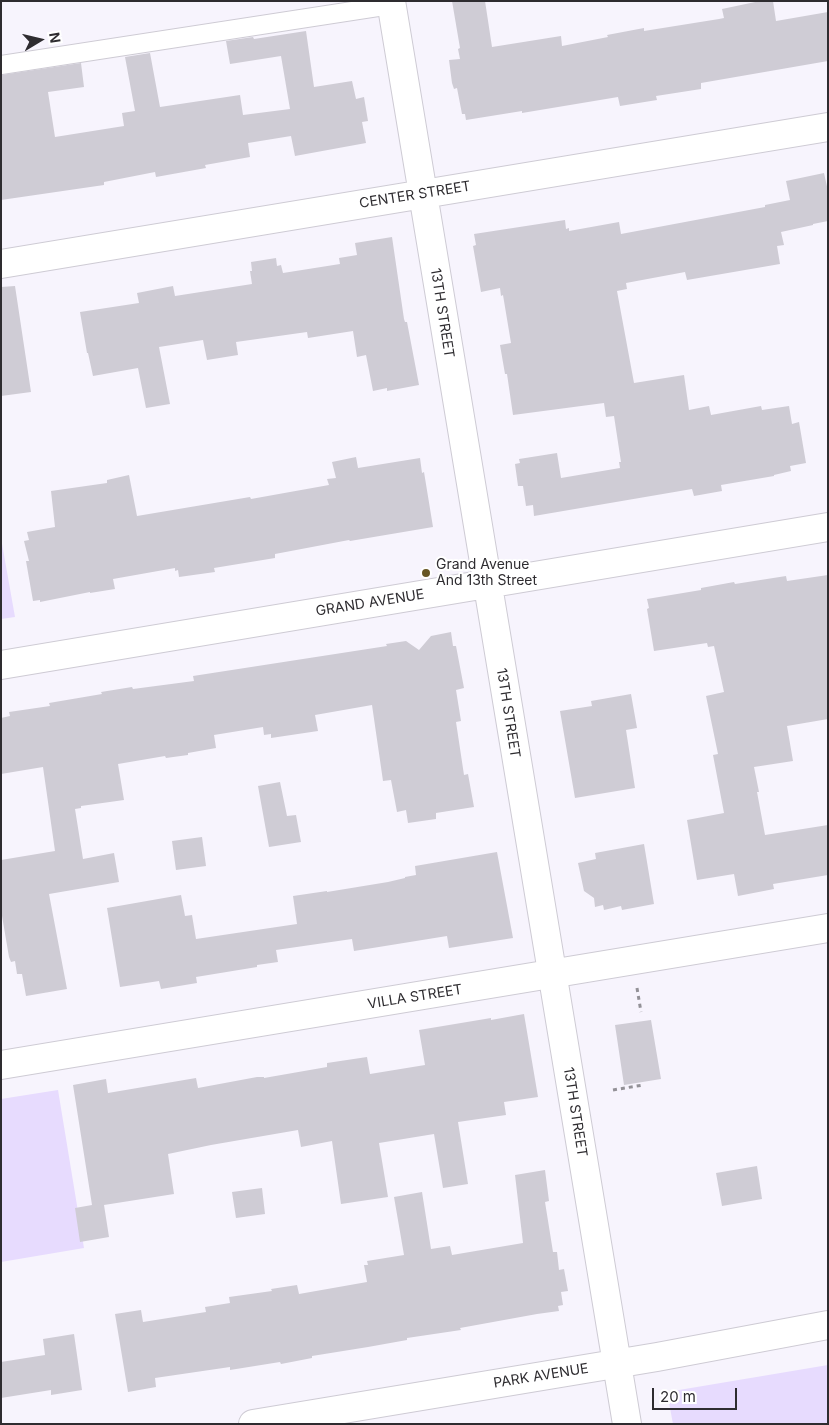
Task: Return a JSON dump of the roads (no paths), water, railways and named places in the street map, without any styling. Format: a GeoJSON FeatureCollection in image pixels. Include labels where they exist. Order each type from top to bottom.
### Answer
{"type":"FeatureCollection","features":[{"type":"Feature","properties":{"kind":"street","name":"13TH STREET"},"geometry":{"type":"LineString","coordinates":[[391,3],[627,1424]]}},
{"type":"Feature","properties":{"kind":"street","name":"CENTER STREET"},"geometry":{"type":"LineString","coordinates":[[1,264],[828,127]]}},
{"type":"Feature","properties":{"kind":"street","name":"GRAND AVENUE"},"geometry":{"type":"LineString","coordinates":[[1,665],[828,527]]}},
{"type":"Feature","properties":{"kind":"street","name":"VILLA STREET"},"geometry":{"type":"LineString","coordinates":[[1,1065],[828,928]]}},
{"type":"Feature","properties":{"kind":"street","name":"PARK AVENUE"},"geometry":{"type":"LineString","coordinates":[[267,1423],[828,1325]]}},
{"type":"Feature","properties":{"kind":"lane"},"geometry":{"type":"LineString","coordinates":[[1,65],[391,3]]}},
{"type":"Feature","properties":{"kind":"place","name":"Grand Avenue And 13th Street"},"geometry":{"type":"Point","coordinates":[426,573]}}]}
